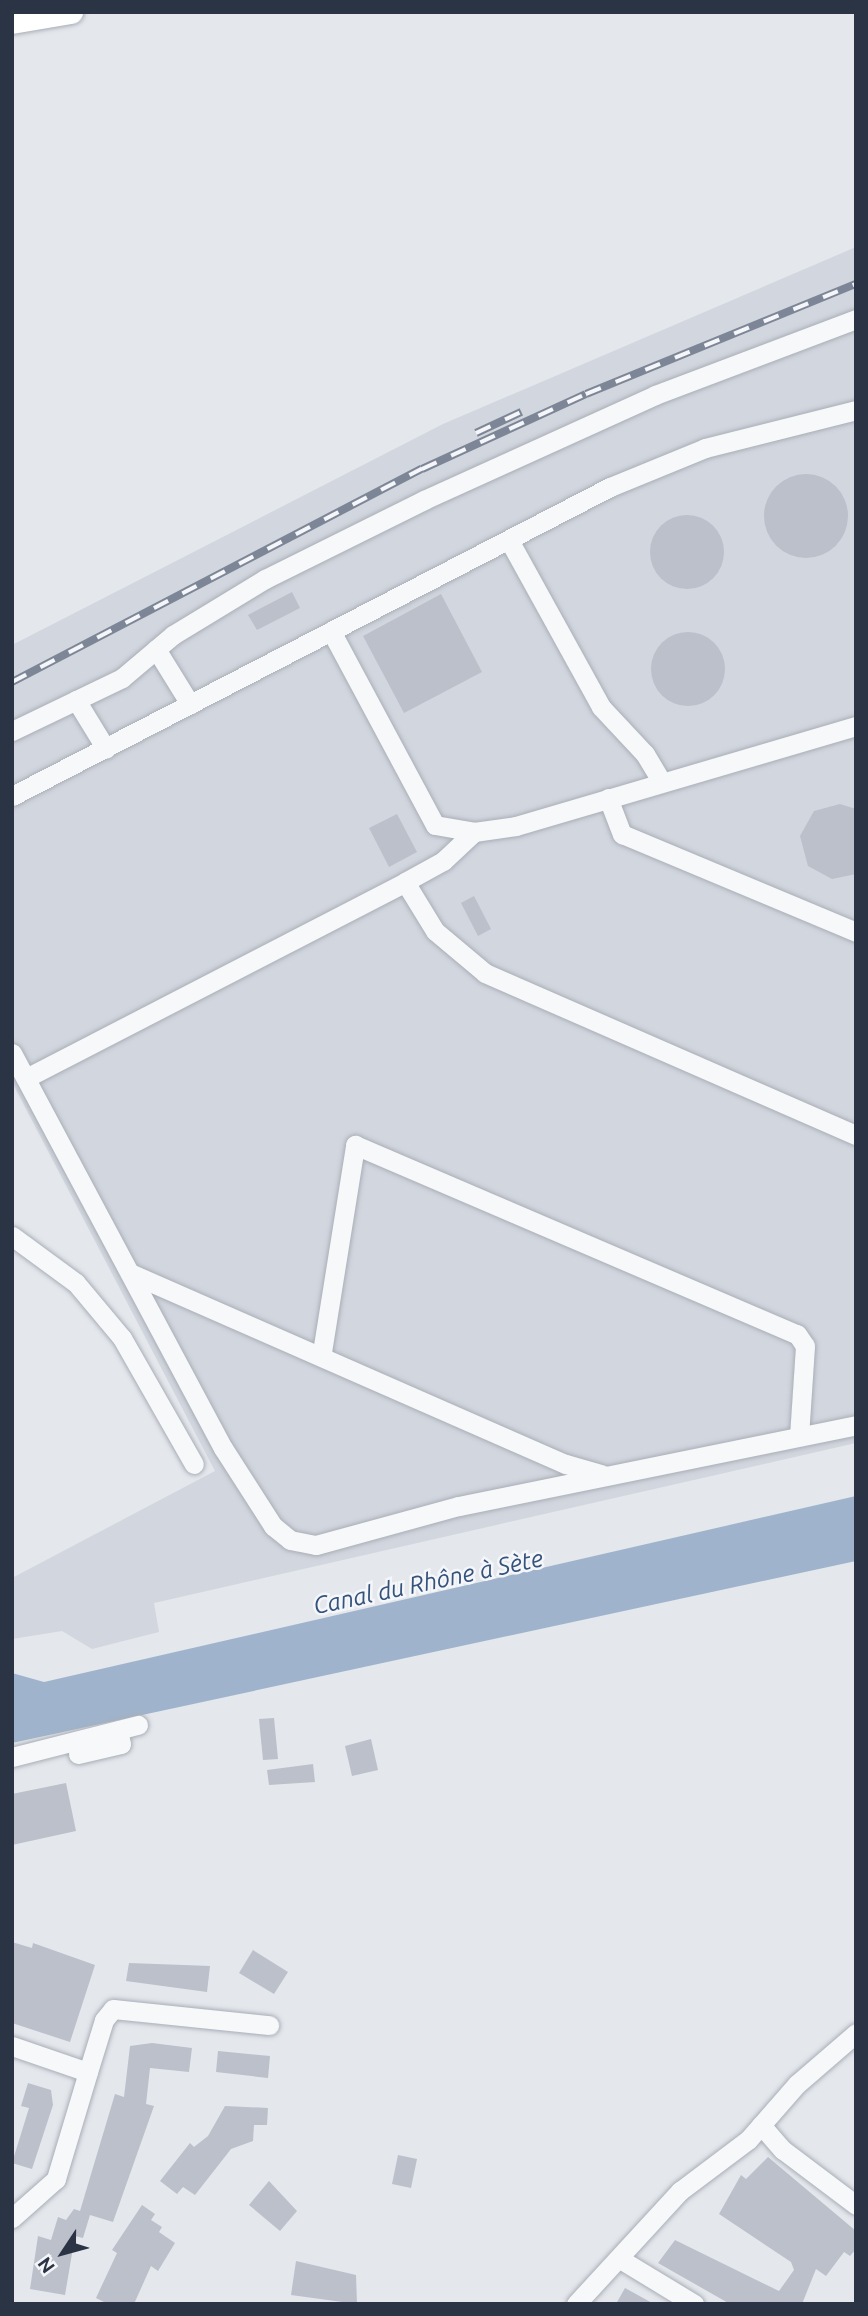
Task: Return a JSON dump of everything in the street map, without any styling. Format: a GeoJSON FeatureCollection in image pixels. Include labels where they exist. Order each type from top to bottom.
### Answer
{"type":"FeatureCollection","features":[{"type":"Feature","properties":{"kind":"main road"},"geometry":{"type":"LineString","coordinates":[[12,22],[71,12]]}},
{"type":"Feature","properties":{"kind":"street"},"geometry":{"type":"LineString","coordinates":[[12,731],[122,678],[156,649],[265,579],[424,500],[655,395],[856,319]]}},
{"type":"Feature","properties":{"kind":"street"},"geometry":{"type":"LineString","coordinates":[[12,796],[510,542],[610,487],[705,448],[856,410]]}},
{"type":"Feature","properties":{"kind":"street"},"geometry":{"type":"LineString","coordinates":[[510,542],[601,707],[645,754],[662,782]]}},
{"type":"Feature","properties":{"kind":"street"},"geometry":{"type":"LineString","coordinates":[[331,631],[435,825],[474,832],[608,798],[856,726]]}},
{"type":"Feature","properties":{"kind":"street"},"geometry":{"type":"LineString","coordinates":[[156,649],[190,704]]}},
{"type":"Feature","properties":{"kind":"street"},"geometry":{"type":"LineString","coordinates":[[76,700],[106,749]]}},
{"type":"Feature","properties":{"kind":"street"},"geometry":{"type":"LineString","coordinates":[[608,798],[622,834],[856,932]]}},
{"type":"Feature","properties":{"kind":"street"},"geometry":{"type":"LineString","coordinates":[[26,1078],[405,882],[443,861],[474,832]]}},
{"type":"Feature","properties":{"kind":"street"},"geometry":{"type":"LineString","coordinates":[[405,882],[435,931],[485,973],[856,1136]]}},
{"type":"Feature","properties":{"kind":"street"},"geometry":{"type":"LineString","coordinates":[[12,1053],[223,1448],[273,1526],[289,1540],[316,1545],[459,1506],[856,1425]]}},
{"type":"Feature","properties":{"kind":"street"},"geometry":{"type":"LineString","coordinates":[[321,1352],[355,1145],[787,1328],[805,1346],[799,1436]]}},
{"type":"Feature","properties":{"kind":"street"},"geometry":{"type":"LineString","coordinates":[[12,1236],[76,1283],[122,1338],[194,1464]]}},
{"type":"Feature","properties":{"kind":"street"},"geometry":{"type":"LineString","coordinates":[[130,1273],[321,1352],[566,1464],[606,1475]]}},
{"type":"Feature","properties":{"kind":"street"},"geometry":{"type":"LineString","coordinates":[[12,1757],[138,1726]]}},
{"type":"Feature","properties":{"kind":"street"},"geometry":{"type":"LineString","coordinates":[[12,1769],[121,1744],[118,1730]]}},
{"type":"Feature","properties":{"kind":"street"},"geometry":{"type":"LineString","coordinates":[[12,2218],[56,2179],[104,2020],[113,2010],[269,2025]]}},
{"type":"Feature","properties":{"kind":"street"},"geometry":{"type":"LineString","coordinates":[[576,2304],[680,2191],[761,2125],[846,2036],[856,2033]]}},
{"type":"Feature","properties":{"kind":"street"},"geometry":{"type":"LineString","coordinates":[[12,2046],[88,2072]]}},
{"type":"Feature","properties":{"kind":"street"},"geometry":{"type":"LineString","coordinates":[[761,2125],[783,2150],[856,2205]]}},
{"type":"Feature","properties":{"kind":"street"},"geometry":{"type":"LineString","coordinates":[[620,2259],[694,2304]]}},
{"type":"Feature","properties":{"kind":"shaded area"},"geometry":{"type":"Polygon","coordinates":[[[856,247],[856,1443],[154,1603],[159,1632],[92,1649],[62,1631],[12,1639],[12,1578],[215,1471],[12,1082],[12,645],[443,424],[856,247]]]}},
{"type":"Feature","properties":{"kind":"water"},"geometry":{"type":"Polygon","coordinates":[[[856,1496],[856,1561],[12,1743],[12,1673],[44,1682],[856,1496]]]}},
{"type":"Feature","properties":{"kind":"building"},"geometry":{"type":"Polygon","coordinates":[[[806,474],[822,477],[836,486],[845,500],[848,516],[845,532],[836,546],[822,555],[806,558],[790,555],[776,546],[767,532],[764,516],[767,500],[776,486],[790,477],[806,474]]]}},
{"type":"Feature","properties":{"kind":"building"},"geometry":{"type":"Polygon","coordinates":[[[687,515],[708,521],[718,531],[724,552],[718,573],[708,583],[687,589],[666,583],[656,573],[650,552],[656,531],[666,521],[687,515]]]}},
{"type":"Feature","properties":{"kind":"building"},"geometry":{"type":"Polygon","coordinates":[[[292,592],[300,608],[257,630],[248,615],[292,592]]]}},
{"type":"Feature","properties":{"kind":"building"},"geometry":{"type":"Polygon","coordinates":[[[441,594],[482,672],[404,713],[363,636],[441,594]]]}},
{"type":"Feature","properties":{"kind":"building"},"geometry":{"type":"Polygon","coordinates":[[[681,632],[695,632],[709,638],[719,648],[725,669],[723,683],[709,700],[695,706],[681,706],[667,700],[657,690],[651,676],[651,662],[657,648],[667,638],[681,632]]]}},
{"type":"Feature","properties":{"kind":"building"},"geometry":{"type":"Polygon","coordinates":[[[840,804],[856,809],[856,874],[832,879],[808,866],[800,836],[814,811],[840,804]]]}},
{"type":"Feature","properties":{"kind":"building"},"geometry":{"type":"Polygon","coordinates":[[[397,814],[417,852],[389,867],[369,828],[397,814]]]}},
{"type":"Feature","properties":{"kind":"building"},"geometry":{"type":"Polygon","coordinates":[[[474,896],[491,929],[478,936],[461,903],[474,896]]]}},
{"type":"Feature","properties":{"kind":"building"},"geometry":{"type":"Polygon","coordinates":[[[274,1718],[278,1759],[263,1760],[259,1719],[274,1718]]]}},
{"type":"Feature","properties":{"kind":"building"},"geometry":{"type":"Polygon","coordinates":[[[371,1739],[378,1770],[352,1776],[345,1746],[371,1739]]]}},
{"type":"Feature","properties":{"kind":"building"},"geometry":{"type":"Polygon","coordinates":[[[313,1764],[315,1782],[269,1785],[267,1770],[313,1764]]]}},
{"type":"Feature","properties":{"kind":"building"},"geometry":{"type":"Polygon","coordinates":[[[66,1783],[76,1831],[12,1845],[12,1794],[66,1783]]]}},
{"type":"Feature","properties":{"kind":"building"},"geometry":{"type":"Polygon","coordinates":[[[12,1942],[32,1948],[33,1943],[95,1965],[70,2042],[12,2023],[12,1942]]]}},
{"type":"Feature","properties":{"kind":"building"},"geometry":{"type":"Polygon","coordinates":[[[253,1950],[288,1972],[274,1994],[239,1973],[253,1950]]]}},
{"type":"Feature","properties":{"kind":"building"},"geometry":{"type":"Polygon","coordinates":[[[129,1963],[210,1966],[207,1992],[126,1981],[129,1963]]]}},
{"type":"Feature","properties":{"kind":"building"},"geometry":{"type":"Polygon","coordinates":[[[152,2043],[192,2048],[189,2072],[150,2068],[146,2104],[154,2106],[113,2222],[90,2215],[83,2238],[75,2236],[65,2295],[30,2289],[38,2236],[51,2240],[58,2217],[66,2220],[74,2209],[80,2211],[115,2094],[124,2097],[130,2046],[152,2043]]]}},
{"type":"Feature","properties":{"kind":"building"},"geometry":{"type":"Polygon","coordinates":[[[218,2051],[270,2056],[268,2078],[216,2072],[218,2051]]]}},
{"type":"Feature","properties":{"kind":"building"},"geometry":{"type":"Polygon","coordinates":[[[28,2083],[51,2090],[53,2105],[32,2169],[12,2163],[29,2108],[21,2106],[28,2083]]]}},
{"type":"Feature","properties":{"kind":"building"},"geometry":{"type":"Polygon","coordinates":[[[225,2106],[268,2108],[267,2125],[254,2125],[253,2141],[231,2149],[195,2195],[183,2187],[177,2194],[160,2181],[190,2143],[194,2147],[208,2136],[225,2106]]]}},
{"type":"Feature","properties":{"kind":"building"},"geometry":{"type":"Polygon","coordinates":[[[398,2155],[417,2159],[411,2188],[392,2184],[398,2155]]]}},
{"type":"Feature","properties":{"kind":"building"},"geometry":{"type":"Polygon","coordinates":[[[768,2157],[856,2231],[856,2249],[850,2256],[844,2252],[826,2276],[816,2269],[802,2304],[730,2304],[658,2263],[675,2240],[779,2291],[794,2270],[791,2262],[719,2214],[741,2175],[746,2179],[768,2157]]]}},
{"type":"Feature","properties":{"kind":"building"},"geometry":{"type":"Polygon","coordinates":[[[269,2181],[297,2211],[280,2231],[249,2205],[269,2181]]]}},
{"type":"Feature","properties":{"kind":"building"},"geometry":{"type":"Polygon","coordinates":[[[142,2205],[155,2214],[151,2220],[162,2227],[159,2232],[175,2243],[158,2271],[151,2266],[134,2304],[108,2304],[96,2298],[117,2253],[112,2250],[142,2205]]]}},
{"type":"Feature","properties":{"kind":"building"},"geometry":{"type":"Polygon","coordinates":[[[296,2261],[356,2275],[357,2304],[291,2295],[296,2261]]]}},
{"type":"Feature","properties":{"kind":"building"},"geometry":{"type":"Polygon","coordinates":[[[625,2288],[654,2304],[616,2304],[625,2288]]]}},
{"type":"Feature","properties":{"kind":"railway"},"geometry":{"type":"LineString","coordinates":[[12,682],[422,469],[586,394],[856,284]]}},
{"type":"Feature","properties":{"kind":"railway"},"geometry":{"type":"LineString","coordinates":[[476,433],[521,412]]}},
{"type":"Feature","properties":{"kind":"water label","name":"Canal du Rhône à Sète"},"geometry":{"type":"Point","coordinates":[428,1582]}}]}
